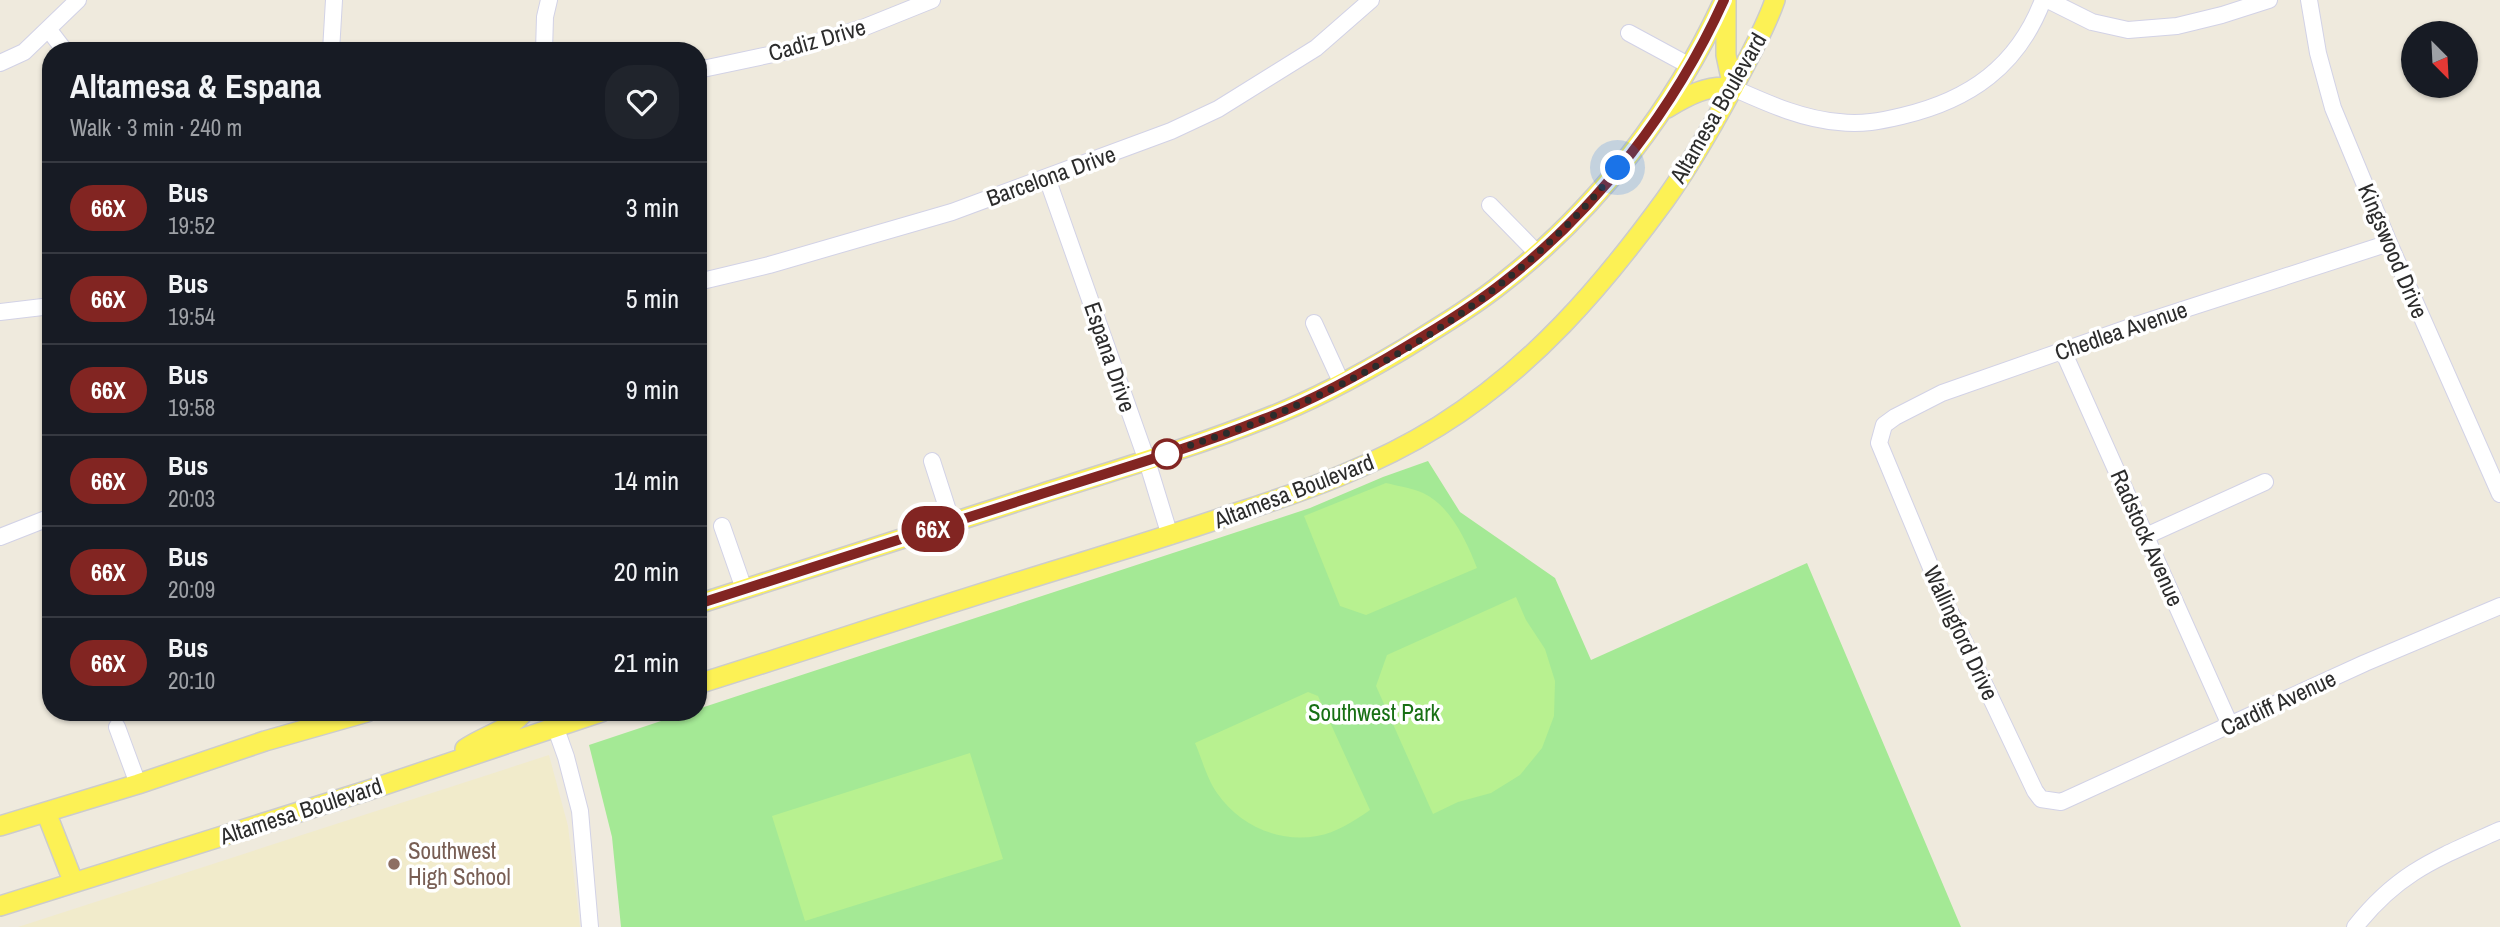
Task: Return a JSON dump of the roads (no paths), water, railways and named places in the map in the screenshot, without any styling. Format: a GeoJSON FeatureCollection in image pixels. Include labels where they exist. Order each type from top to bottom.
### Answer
{"type":"FeatureCollection","features":[{"type":"Feature","properties":{"kind":"main road","name":"Altamesa Boulevard"},"geometry":{"type":"LineString","coordinates":[[707,601],[1147,461],[1265,419],[1342,384],[1469,307],[1505,281],[1578,214],[1603,187],[1660,111],[1690,66],[1725,0]]}},
{"type":"Feature","properties":{"kind":"main road"},"geometry":{"type":"LineString","coordinates":[[1660,111],[1690,94],[1720,86],[1733,88],[1726,55],[1725,0]]}},
{"type":"Feature","properties":{"kind":"main road","name":"Altamesa Boulevard"},"geometry":{"type":"LineString","coordinates":[[707,681],[1170,536],[1318,486],[1376,461],[1439,426],[1524,364],[1566,322],[1636,240],[1688,167],[1733,88],[1769,17],[1774,0]]}},
{"type":"Feature","properties":{"kind":"main road"},"geometry":{"type":"LineString","coordinates":[[0,826],[138,784],[323,721]]}},
{"type":"Feature","properties":{"kind":"main road"},"geometry":{"type":"LineString","coordinates":[[441,766],[480,738],[513,721]]}},
{"type":"Feature","properties":{"kind":"main road","name":"Altamesa Boulevard"},"geometry":{"type":"LineString","coordinates":[[0,906],[441,766],[545,721]]}},
{"type":"Feature","properties":{"kind":"main road"},"geometry":{"type":"LineString","coordinates":[[46,812],[73,881]]}},
{"type":"Feature","properties":{"kind":"street"},"geometry":{"type":"LineString","coordinates":[[0,64],[24,52],[78,0]]}},
{"type":"Feature","properties":{"kind":"street"},"geometry":{"type":"LineString","coordinates":[[332,42],[334,0]]}},
{"type":"Feature","properties":{"kind":"street"},"geometry":{"type":"LineString","coordinates":[[544,42],[548,0]]}},
{"type":"Feature","properties":{"kind":"street","name":"Cadiz Drive"},"geometry":{"type":"LineString","coordinates":[[707,68],[792,50],[865,27],[932,0]]}},
{"type":"Feature","properties":{"kind":"street","name":"Barcelona Drive"},"geometry":{"type":"LineString","coordinates":[[707,280],[769,265],[951,212],[1171,131],[1218,109],[1316,48],[1371,0]]}},
{"type":"Feature","properties":{"kind":"street"},"geometry":{"type":"LineString","coordinates":[[1733,88],[1783,110],[1838,122],[1871,123],[1917,112],[1951,100],[1978,86],[1997,72],[2017,51],[2045,0],[2092,22],[2128,30],[2177,26],[2269,0]]}},
{"type":"Feature","properties":{"kind":"street","name":"Kingswood Drive"},"geometry":{"type":"LineString","coordinates":[[2309,0],[2318,53],[2333,108],[2389,243],[2500,494]]}},
{"type":"Feature","properties":{"kind":"street"},"geometry":{"type":"LineString","coordinates":[[49,30],[58,42]]}},
{"type":"Feature","properties":{"kind":"street","name":"Altamesa Boulevard"},"geometry":{"type":"LineString","coordinates":[[1629,33],[1690,66]]}},
{"type":"Feature","properties":{"kind":"street","name":"Espana Drive"},"geometry":{"type":"LineString","coordinates":[[1047,178],[1147,461],[1170,536]]}},
{"type":"Feature","properties":{"kind":"street"},"geometry":{"type":"LineString","coordinates":[[1490,205],[1537,253]]}},
{"type":"Feature","properties":{"kind":"street","name":"Chedlea Avenue"},"geometry":{"type":"LineString","coordinates":[[1881,450],[1879,443],[1884,425],[1942,393],[2389,243]]}},
{"type":"Feature","properties":{"kind":"street"},"geometry":{"type":"LineString","coordinates":[[0,312],[42,307]]}},
{"type":"Feature","properties":{"kind":"street"},"geometry":{"type":"LineString","coordinates":[[1314,324],[1342,384]]}},
{"type":"Feature","properties":{"kind":"street","name":"Radstock Avenue"},"geometry":{"type":"LineString","coordinates":[[2063,351],[2230,724]]}},
{"type":"Feature","properties":{"kind":"street","name":"Wallingford Drive"},"geometry":{"type":"LineString","coordinates":[[1881,450],[1944,598],[2035,791],[2041,799],[2057,802]]}},
{"type":"Feature","properties":{"kind":"street"},"geometry":{"type":"LineString","coordinates":[[932,461],[952,523]]}},
{"type":"Feature","properties":{"kind":"street"},"geometry":{"type":"LineString","coordinates":[[2146,536],[2265,482]]}},
{"type":"Feature","properties":{"kind":"street"},"geometry":{"type":"LineString","coordinates":[[0,537],[42,521]]}},
{"type":"Feature","properties":{"kind":"street"},"geometry":{"type":"LineString","coordinates":[[722,526],[744,589]]}},
{"type":"Feature","properties":{"kind":"street","name":"Cardiff Avenue"},"geometry":{"type":"LineString","coordinates":[[2057,802],[2365,663],[2500,606]]}},
{"type":"Feature","properties":{"kind":"street"},"geometry":{"type":"LineString","coordinates":[[555,721],[580,811],[590,927]]}},
{"type":"Feature","properties":{"kind":"street"},"geometry":{"type":"LineString","coordinates":[[117,726],[138,784]]}},
{"type":"Feature","properties":{"kind":"street"},"geometry":{"type":"LineString","coordinates":[[2355,927],[2389,889],[2420,866],[2500,830]]}},
{"type":"Feature","properties":{"kind":"place","name":"Southwest High School"},"geometry":{"type":"Point","coordinates":[394,864]}},
{"type":"Feature","properties":{"kind":"park label","name":"Southwest Park"},"geometry":{"type":"Point","coordinates":[1374,713]}}]}
